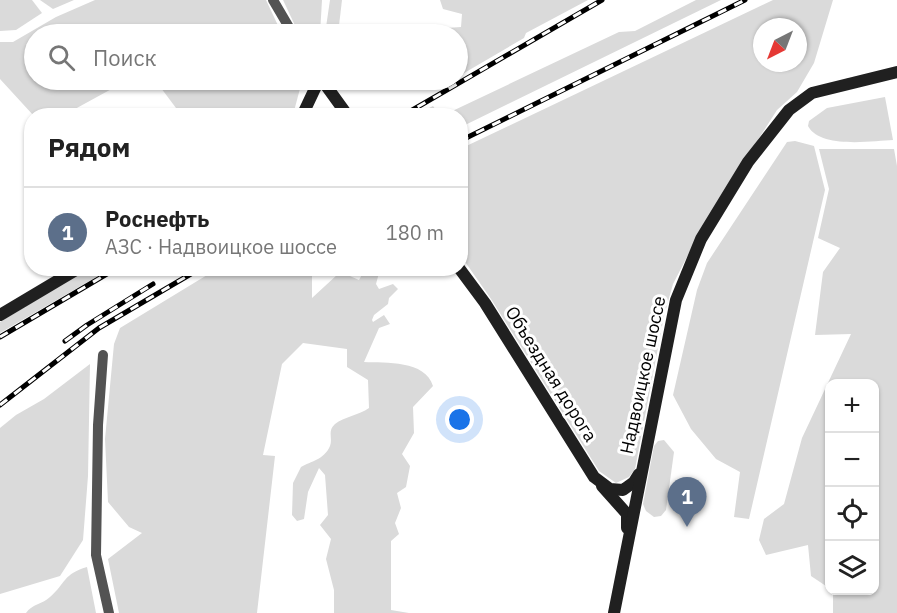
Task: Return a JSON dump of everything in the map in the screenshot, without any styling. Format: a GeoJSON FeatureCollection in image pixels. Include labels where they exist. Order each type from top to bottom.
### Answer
{"type":"FeatureCollection","features":[{"type":"Feature","properties":{"kind":"main road","name":"Надвоицкое шоссе"},"geometry":{"type":"LineString","coordinates":[[614,613],[675,300],[700,239],[748,162],[789,110],[812,93],[897,72]]}},
{"type":"Feature","properties":{"kind":"main road"},"geometry":{"type":"LineString","coordinates":[[306,108],[316,90]]}},
{"type":"Feature","properties":{"kind":"main road"},"geometry":{"type":"LineString","coordinates":[[328,90],[342,108]]}},
{"type":"Feature","properties":{"kind":"main road"},"geometry":{"type":"LineString","coordinates":[[0,315],[66,276]]}},
{"type":"Feature","properties":{"kind":"main road","name":"Объездная дорога"},"geometry":{"type":"LineString","coordinates":[[465,276],[485,303],[594,477],[627,514],[627,550]]}},
{"type":"Feature","properties":{"kind":"main road"},"geometry":{"type":"LineString","coordinates":[[594,477],[610,489],[623,490],[634,482],[642,468]]}},
{"type":"Feature","properties":{"kind":"street"},"geometry":{"type":"LineString","coordinates":[[273,0],[287,24]]}},
{"type":"Feature","properties":{"kind":"street"},"geometry":{"type":"LineString","coordinates":[[103,355],[98,425],[96,555],[110,613]]}},
{"type":"Feature","properties":{"kind":"shaded area"},"geometry":{"type":"Polygon","coordinates":[[[0,0],[32,0],[42,13],[16,30],[0,31],[0,0]]]}},
{"type":"Feature","properties":{"kind":"shaded area"},"geometry":{"type":"Polygon","coordinates":[[[40,0],[74,0],[53,9],[40,0]]]}},
{"type":"Feature","properties":{"kind":"shaded area"},"geometry":{"type":"Polygon","coordinates":[[[95,0],[266,0],[277,24],[44,24],[95,0]]]}},
{"type":"Feature","properties":{"kind":"shaded area"},"geometry":{"type":"Polygon","coordinates":[[[283,0],[322,0],[321,24],[294,24],[283,0]]]}},
{"type":"Feature","properties":{"kind":"shaded area"},"geometry":{"type":"Polygon","coordinates":[[[330,0],[342,0],[339,24],[326,24],[330,0]]]}},
{"type":"Feature","properties":{"kind":"shaded area"},"geometry":{"type":"Polygon","coordinates":[[[440,0],[588,0],[526,33],[524,38],[468,71],[468,24],[461,24],[462,14],[443,9],[440,0]]]}},
{"type":"Feature","properties":{"kind":"shaded area"},"geometry":{"type":"Polygon","coordinates":[[[696,0],[721,0],[468,124],[468,108],[459,108],[619,32],[635,31],[696,0]]]}},
{"type":"Feature","properties":{"kind":"shaded area"},"geometry":{"type":"Polygon","coordinates":[[[773,0],[833,0],[814,63],[797,92],[777,110],[704,224],[673,284],[664,316],[635,469],[629,477],[616,483],[599,471],[468,266],[468,145],[773,0]]]}},
{"type":"Feature","properties":{"kind":"shaded area"},"geometry":{"type":"Polygon","coordinates":[[[24,36],[24,90],[110,90],[77,108],[27,108],[0,79],[0,42],[13,42],[24,36]]]}},
{"type":"Feature","properties":{"kind":"shaded area"},"geometry":{"type":"Polygon","coordinates":[[[162,90],[300,90],[295,108],[176,108],[162,90]]]}},
{"type":"Feature","properties":{"kind":"shaded area"},"geometry":{"type":"Polygon","coordinates":[[[885,97],[893,140],[835,141],[814,133],[808,126],[809,121],[827,108],[885,97]]]}},
{"type":"Feature","properties":{"kind":"shaded area"},"geometry":{"type":"Polygon","coordinates":[[[795,141],[814,146],[825,190],[749,519],[734,517],[740,472],[716,459],[691,429],[673,395],[697,290],[707,263],[787,142],[795,141]]]}},
{"type":"Feature","properties":{"kind":"shaded area"},"geometry":{"type":"Polygon","coordinates":[[[819,149],[894,149],[897,166],[897,613],[833,613],[833,595],[879,595],[879,379],[830,379],[851,334],[815,335],[823,272],[840,248],[818,238],[829,189],[819,149]]]}},
{"type":"Feature","properties":{"kind":"shaded area"},"geometry":{"type":"Polygon","coordinates":[[[76,276],[98,276],[0,333],[0,322],[76,276]]]}},
{"type":"Feature","properties":{"kind":"shaded area"},"geometry":{"type":"Polygon","coordinates":[[[205,276],[312,276],[312,298],[336,276],[350,276],[359,280],[361,276],[378,276],[376,284],[379,289],[393,284],[398,289],[389,298],[388,304],[374,315],[372,320],[373,322],[384,315],[390,324],[379,328],[364,362],[393,363],[413,367],[422,371],[433,386],[413,407],[414,433],[402,454],[410,466],[406,487],[397,493],[401,508],[395,523],[399,534],[391,541],[391,610],[409,613],[334,613],[334,590],[326,559],[331,539],[320,525],[328,515],[325,475],[319,468],[308,492],[304,519],[297,521],[292,515],[293,483],[301,467],[321,457],[327,451],[331,443],[331,429],[335,424],[369,408],[368,380],[347,367],[347,349],[303,343],[282,364],[263,455],[275,456],[257,613],[119,613],[108,559],[142,533],[129,527],[108,502],[105,439],[114,344],[120,328],[205,276]]]}},
{"type":"Feature","properties":{"kind":"shaded area"},"geometry":{"type":"Polygon","coordinates":[[[90,364],[88,476],[83,540],[60,576],[0,594],[0,428],[16,415],[44,399],[90,364]]]}},
{"type":"Feature","properties":{"kind":"shaded area"},"geometry":{"type":"Polygon","coordinates":[[[825,389],[825,585],[811,576],[808,545],[766,555],[759,540],[764,519],[784,504],[802,438],[825,389]]]}},
{"type":"Feature","properties":{"kind":"shaded area"},"geometry":{"type":"Polygon","coordinates":[[[664,440],[674,452],[666,510],[661,516],[654,517],[646,511],[643,504],[654,446],[658,441],[664,440]]]}},
{"type":"Feature","properties":{"kind":"shaded area"},"geometry":{"type":"Polygon","coordinates":[[[87,567],[96,613],[26,613],[50,597],[69,576],[87,567]]]}},
{"type":"Feature","properties":{"kind":"railway"},"geometry":{"type":"LineString","coordinates":[[468,78],[602,0]]}},
{"type":"Feature","properties":{"kind":"railway"},"geometry":{"type":"LineString","coordinates":[[468,137],[745,0]]}},
{"type":"Feature","properties":{"kind":"railway"},"geometry":{"type":"LineString","coordinates":[[416,108],[447,90]]}},
{"type":"Feature","properties":{"kind":"railway"},"geometry":{"type":"LineString","coordinates":[[0,337],[103,276]]}},
{"type":"Feature","properties":{"kind":"railway"},"geometry":{"type":"LineString","coordinates":[[0,405],[99,328],[187,276]]}},
{"type":"Feature","properties":{"kind":"railway"},"geometry":{"type":"LineString","coordinates":[[65,341],[153,284]]}},
{"type":"Feature","properties":{"kind":"place","name":"Роснефть"},"geometry":{"type":"Point","coordinates":[687,527]}}]}
